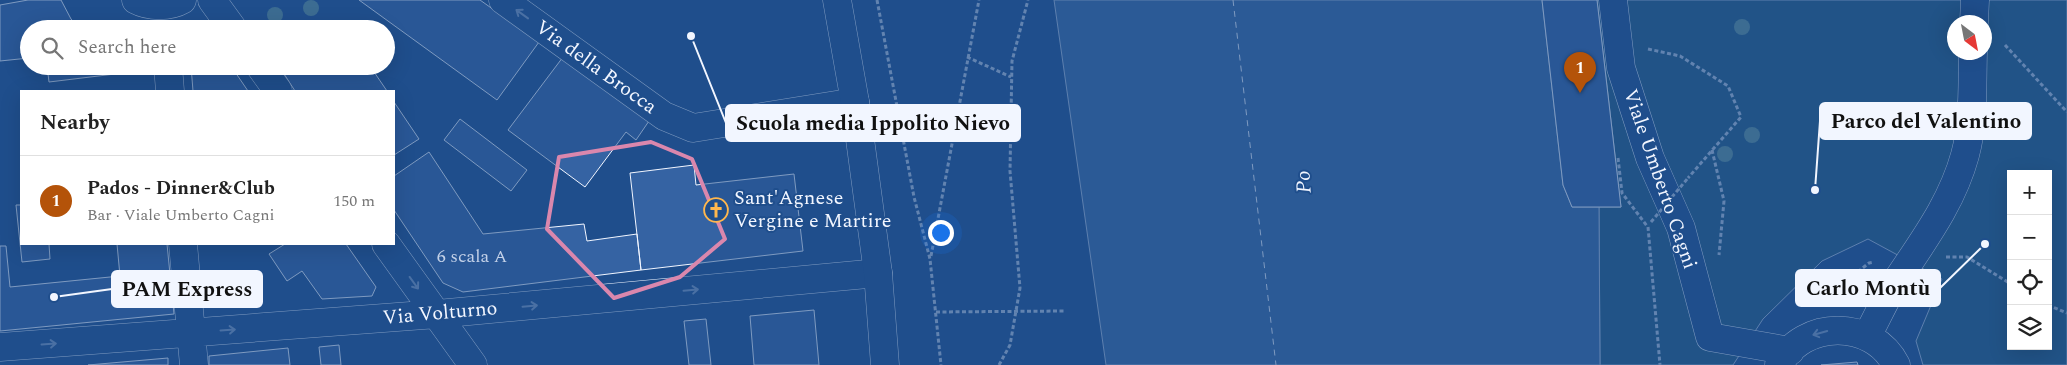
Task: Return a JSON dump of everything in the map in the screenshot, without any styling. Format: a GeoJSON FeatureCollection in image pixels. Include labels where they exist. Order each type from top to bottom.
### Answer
{"type":"FeatureCollection","features":[{"type":"Feature","properties":{"kind":"street"},"geometry":{"type":"LineString","coordinates":[[136,0],[170,12]]}},
{"type":"Feature","properties":{"kind":"street"},"geometry":{"type":"LineString","coordinates":[[212,0],[226,20]]}},
{"type":"Feature","properties":{"kind":"street","name":"Via della Brocca"},"geometry":{"type":"LineString","coordinates":[[503,0],[664,116],[693,128],[855,102]]}},
{"type":"Feature","properties":{"kind":"street"},"geometry":{"type":"LineString","coordinates":[[837,0],[855,102],[878,273],[885,365]]}},
{"type":"Feature","properties":{"kind":"street","name":"Viale Umberto Cagni"},"geometry":{"type":"LineString","coordinates":[[1613,0],[1621,68],[1650,158],[1681,228],[1710,337],[1785,358]]}},
{"type":"Feature","properties":{"kind":"street"},"geometry":{"type":"LineString","coordinates":[[1974,15],[1975,0]]}},
{"type":"Feature","properties":{"kind":"street"},"geometry":{"type":"LineString","coordinates":[[1867,336],[1895,284],[1931,231],[1956,184],[1966,154],[1971,120],[1973,60]]}},
{"type":"Feature","properties":{"kind":"street"},"geometry":{"type":"LineString","coordinates":[[169,75],[170,90]]}},
{"type":"Feature","properties":{"kind":"street"},"geometry":{"type":"LineString","coordinates":[[266,75],[277,90]]}},
{"type":"Feature","properties":{"kind":"street"},"geometry":{"type":"LineString","coordinates":[[183,245],[194,365]]}},
{"type":"Feature","properties":{"kind":"street"},"geometry":{"type":"LineString","coordinates":[[387,245],[473,365]]}},
{"type":"Feature","properties":{"kind":"street","name":"Via Volturno"},"geometry":{"type":"LineString","coordinates":[[0,348],[436,314],[878,273]]}},
{"type":"Feature","properties":{"kind":"street"},"geometry":{"type":"LineString","coordinates":[[1785,358],[1804,339],[1823,331],[1844,330],[1867,336],[1885,349],[1896,365]]}},
{"type":"Feature","properties":{"kind":"path"},"geometry":{"type":"LineString","coordinates":[[877,0],[914,197],[930,259],[941,365]]}},
{"type":"Feature","properties":{"kind":"path"},"geometry":{"type":"LineString","coordinates":[[930,259],[979,0]]}},
{"type":"Feature","properties":{"kind":"path"},"geometry":{"type":"LineString","coordinates":[[999,365],[1010,345],[1020,288],[1010,171],[1012,61],[1028,0]]}},
{"type":"Feature","properties":{"kind":"path"},"geometry":{"type":"LineString","coordinates":[[1618,42],[1680,56],[1728,86],[1741,117],[1648,227],[1660,365]]}},
{"type":"Feature","properties":{"kind":"path"},"geometry":{"type":"LineString","coordinates":[[2005,45],[2067,112]]}},
{"type":"Feature","properties":{"kind":"path"},"geometry":{"type":"LineString","coordinates":[[967,57],[1012,77]]}},
{"type":"Feature","properties":{"kind":"path"},"geometry":{"type":"LineString","coordinates":[[1712,150],[1724,201],[1718,262]]}},
{"type":"Feature","properties":{"kind":"path"},"geometry":{"type":"LineString","coordinates":[[1945,257],[1967,258],[2007,282]]}},
{"type":"Feature","properties":{"kind":"path"},"geometry":{"type":"LineString","coordinates":[[1812,308],[1869,263],[1878,260]]}},
{"type":"Feature","properties":{"kind":"path"},"geometry":{"type":"LineString","coordinates":[[2052,307],[2067,313]]}},
{"type":"Feature","properties":{"kind":"path"},"geometry":{"type":"LineString","coordinates":[[936,312],[1066,311]]}},
{"type":"Feature","properties":{"kind":"highlighted area"},"geometry":{"type":"Polygon","coordinates":[[[651,142],[692,159],[725,239],[680,277],[614,298],[547,229],[559,157],[651,142]]]}},
{"type":"Feature","properties":{"kind":"shaded area"},"geometry":{"type":"Polygon","coordinates":[[[1597,0],[2067,0],[2067,365],[1923,365],[1916,341],[1942,279],[1868,239],[1822,261],[1763,319],[1733,365],[1600,365],[1599,207],[1621,207],[1597,0]]]}},
{"type":"Feature","properties":{"kind":"water","name":"Po"},"geometry":{"type":"Polygon","coordinates":[[[1054,0],[1542,0],[1563,185],[1572,207],[1599,207],[1600,365],[1106,365],[1054,0]]]}},
{"type":"Feature","properties":{"kind":"building"},"geometry":{"type":"Polygon","coordinates":[[[28,0],[61,0],[72,20],[20,20],[20,59],[0,61],[0,5],[28,0]]]}},
{"type":"Feature","properties":{"kind":"building"},"geometry":{"type":"Polygon","coordinates":[[[359,0],[480,0],[539,42],[497,100],[395,26],[395,20],[387,20],[359,0]]]}},
{"type":"Feature","properties":{"kind":"building"},"geometry":{"type":"Polygon","coordinates":[[[1542,0],[1597,0],[1621,207],[1572,207],[1563,185],[1542,0]]]}},
{"type":"Feature","properties":{"kind":"building"},"geometry":{"type":"Polygon","coordinates":[[[563,57],[649,121],[636,140],[626,132],[585,187],[508,130],[563,57]]]}},
{"type":"Feature","properties":{"kind":"building"},"geometry":{"type":"Polygon","coordinates":[[[48,75],[107,75],[49,82],[48,75]]]}},
{"type":"Feature","properties":{"kind":"building"},"geometry":{"type":"Polygon","coordinates":[[[192,75],[237,75],[247,90],[193,90],[192,75]]]}},
{"type":"Feature","properties":{"kind":"building"},"geometry":{"type":"Polygon","coordinates":[[[285,75],[376,75],[386,90],[294,90],[285,75]]]}},
{"type":"Feature","properties":{"kind":"building"},"geometry":{"type":"Polygon","coordinates":[[[395,103],[419,139],[395,154],[395,103]]]}},
{"type":"Feature","properties":{"kind":"building"},"geometry":{"type":"Polygon","coordinates":[[[460,119],[527,170],[511,191],[444,140],[460,119]]]}},
{"type":"Feature","properties":{"kind":"building"},"geometry":{"type":"Polygon","coordinates":[[[429,152],[483,234],[584,224],[587,241],[637,234],[641,270],[463,292],[443,283],[395,211],[395,175],[429,152]]]}},
{"type":"Feature","properties":{"kind":"building","name":"Sant'Agnese Vergine e Martire"},"geometry":{"type":"Polygon","coordinates":[[[694,165],[696,185],[794,174],[803,251],[641,270],[630,173],[694,165]]]}},
{"type":"Feature","properties":{"kind":"building"},"geometry":{"type":"Polygon","coordinates":[[[16,205],[20,205],[20,243],[16,205]]]}},
{"type":"Feature","properties":{"kind":"building"},"geometry":{"type":"Polygon","coordinates":[[[20,245],[49,245],[50,259],[22,262],[20,245]]]}},
{"type":"Feature","properties":{"kind":"building"},"geometry":{"type":"Polygon","coordinates":[[[117,245],[167,245],[174,314],[0,331],[0,246],[6,246],[10,287],[120,276],[117,245]]]}},
{"type":"Feature","properties":{"kind":"building"},"geometry":{"type":"Polygon","coordinates":[[[283,245],[347,245],[376,287],[372,296],[322,299],[302,271],[287,281],[269,254],[283,245]]]}},
{"type":"Feature","properties":{"kind":"building"},"geometry":{"type":"Polygon","coordinates":[[[814,310],[819,365],[754,365],[750,316],[814,310]]]}},
{"type":"Feature","properties":{"kind":"building"},"geometry":{"type":"Polygon","coordinates":[[[706,319],[711,365],[689,365],[684,321],[706,319]]]}},
{"type":"Feature","properties":{"kind":"building"},"geometry":{"type":"Polygon","coordinates":[[[339,345],[341,365],[321,365],[319,347],[339,345]]]}},
{"type":"Feature","properties":{"kind":"building"},"geometry":{"type":"Polygon","coordinates":[[[288,348],[290,365],[209,365],[209,356],[288,348]]]}},
{"type":"Feature","properties":{"kind":"building"},"geometry":{"type":"Polygon","coordinates":[[[168,358],[168,365],[88,365],[168,358]]]}},
{"type":"Feature","properties":{"kind":"building"},"geometry":{"type":"Polygon","coordinates":[[[1857,362],[1858,365],[1821,365],[1857,362]]]}},
{"type":"Feature","properties":{"kind":"ferry route"},"geometry":{"type":"LineString","coordinates":[[1233,0],[1276,365]]}},
{"type":"Feature","properties":{"kind":"place","name":"Scuola media Ippolito Nievo"},"geometry":{"type":"Point","coordinates":[691,36]}},
{"type":"Feature","properties":{"kind":"place","name":"Pados - Dinner&Club"},"geometry":{"type":"Point","coordinates":[1580,93]}},
{"type":"Feature","properties":{"kind":"place","name":"Parco del Valentino"},"geometry":{"type":"Point","coordinates":[1815,190]}},
{"type":"Feature","properties":{"kind":"place","name":"Sant'Agnese Vergine e Martire"},"geometry":{"type":"Point","coordinates":[716,210]}},
{"type":"Feature","properties":{"kind":"place","name":"Carlo Montù"},"geometry":{"type":"Point","coordinates":[1985,244]}},
{"type":"Feature","properties":{"kind":"place","name":"PAM Express"},"geometry":{"type":"Point","coordinates":[54,297]}}]}
